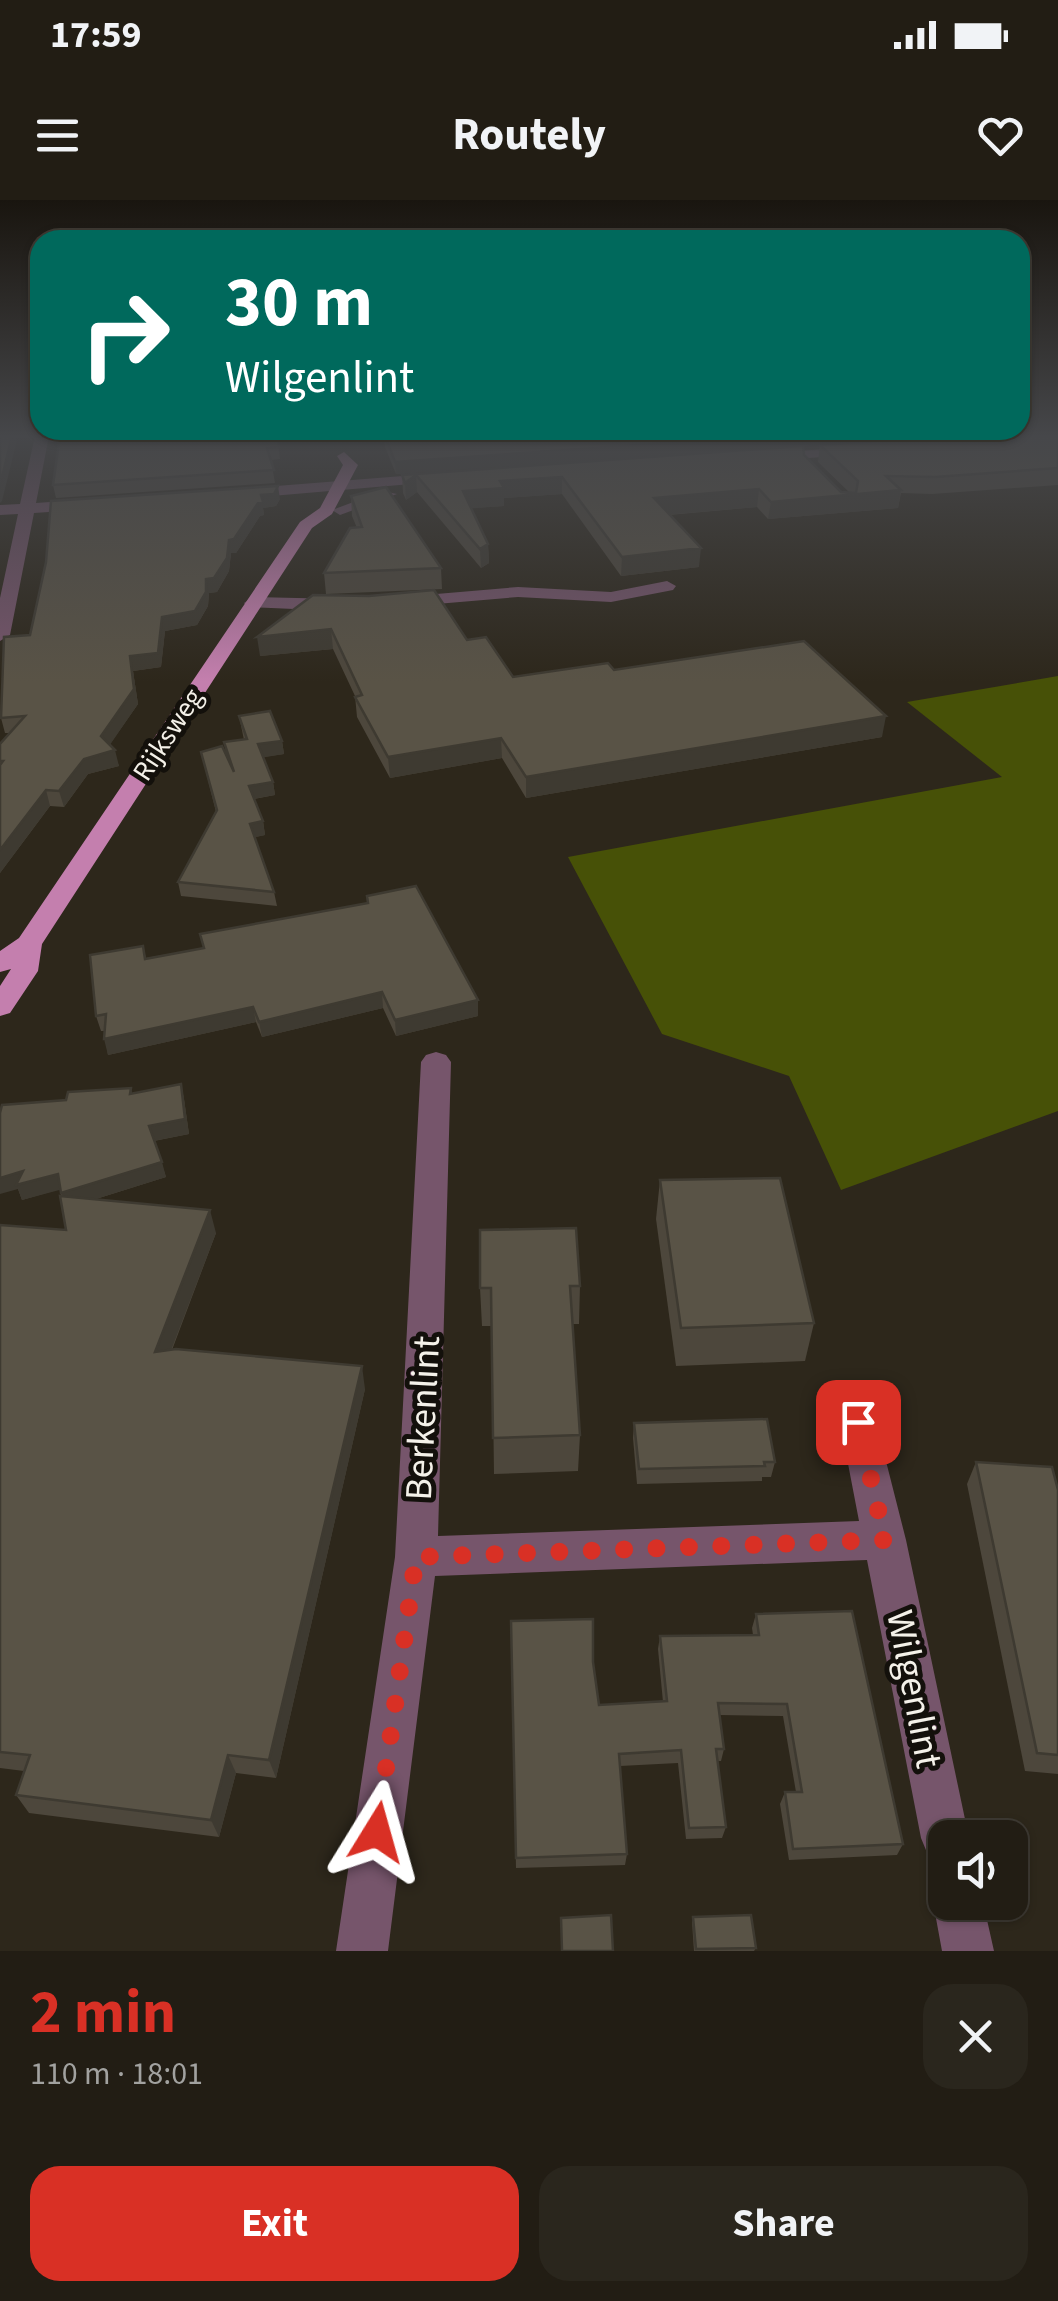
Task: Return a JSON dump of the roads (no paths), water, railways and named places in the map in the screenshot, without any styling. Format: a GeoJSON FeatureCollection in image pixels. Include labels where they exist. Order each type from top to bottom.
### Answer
{"type":"FeatureCollection","features":[{"type":"Feature","properties":{"kind":"main road","name":"Rijksweg"},"geometry":{"type":"LineString","coordinates":[[0,964],[29,944],[309,518]]}},
{"type":"Feature","properties":{"kind":"main road","name":"Rijksweg"},"geometry":{"type":"LineString","coordinates":[[306,525],[316,518]]}},
{"type":"Feature","properties":{"kind":"main road","name":"Rijksweg"},"geometry":{"type":"LineString","coordinates":[[0,1008],[24,971],[29,944]]}},
{"type":"Feature","properties":{"kind":"street"},"geometry":{"type":"LineString","coordinates":[[0,635],[23,518]]}},
{"type":"Feature","properties":{"kind":"street"},"geometry":{"type":"LineString","coordinates":[[390,604],[518,592],[612,597],[667,586]]}},
{"type":"Feature","properties":{"kind":"street"},"geometry":{"type":"LineString","coordinates":[[253,602],[354,605]]}},
{"type":"Feature","properties":{"kind":"street","name":"Berkenlint"},"geometry":{"type":"LineString","coordinates":[[362,1951],[416,1557],[436,1062]]}},
{"type":"Feature","properties":{"kind":"street","name":"Wilgenlint"},"geometry":{"type":"LineString","coordinates":[[858,1422],[941,1820]]}},
{"type":"Feature","properties":{"kind":"street"},"geometry":{"type":"LineString","coordinates":[[416,1557],[885,1540]]}},
{"type":"Feature","properties":{"kind":"street"},"geometry":{"type":"LineString","coordinates":[[962,1920],[968,1951]]}}]}
